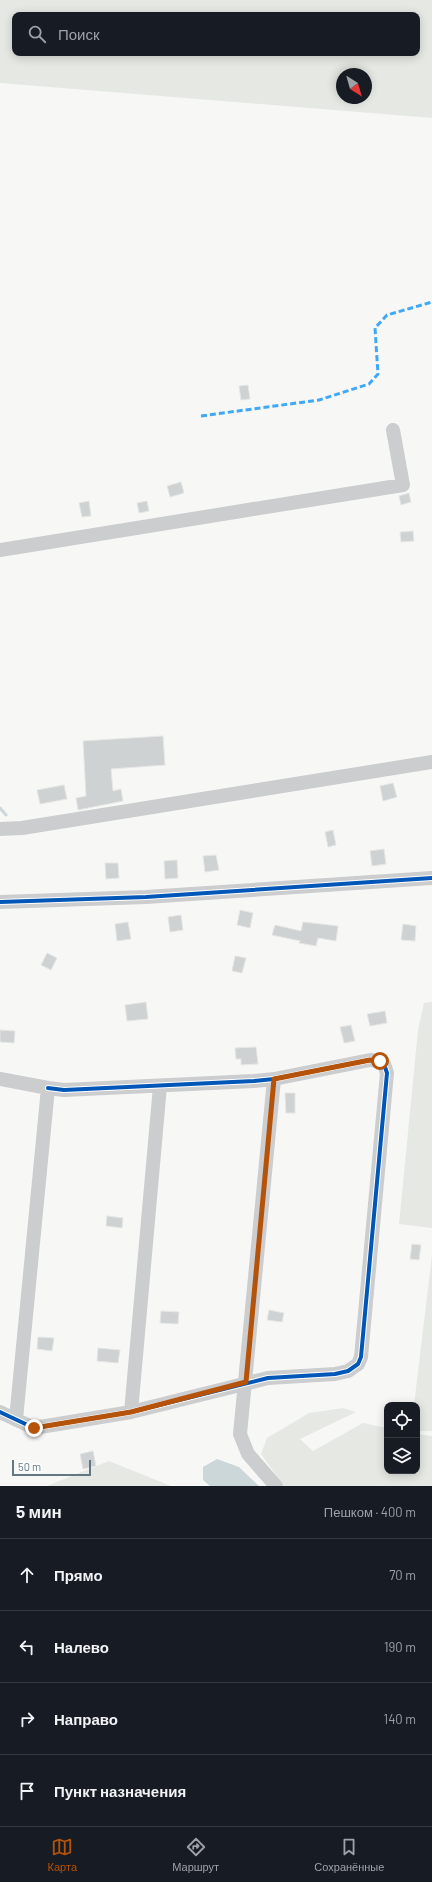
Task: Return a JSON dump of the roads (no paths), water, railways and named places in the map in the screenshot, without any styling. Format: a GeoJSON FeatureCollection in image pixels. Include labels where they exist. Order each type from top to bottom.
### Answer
{"type":"FeatureCollection","features":[{"type":"Feature","properties":{"kind":"street"},"geometry":{"type":"LineString","coordinates":[[0,550],[403,484],[393,430]]}},
{"type":"Feature","properties":{"kind":"street"},"geometry":{"type":"LineString","coordinates":[[0,829],[22,828],[432,762]]}},
{"type":"Feature","properties":{"kind":"street"},"geometry":{"type":"LineString","coordinates":[[0,902],[146,897],[432,878]]}},
{"type":"Feature","properties":{"kind":"street"},"geometry":{"type":"LineString","coordinates":[[0,1079],[64,1090],[160,1086],[274,1079],[370,1060],[380,1061],[384,1064],[387,1073],[361,1356],[358,1364],[348,1371],[334,1374],[268,1378],[246,1382],[131,1412],[34,1428],[0,1412]]}},
{"type":"Feature","properties":{"kind":"street"},"geometry":{"type":"LineString","coordinates":[[274,1079],[240,1434],[248,1454],[276,1486]]}},
{"type":"Feature","properties":{"kind":"street"},"geometry":{"type":"LineString","coordinates":[[131,1412],[160,1086]]}},
{"type":"Feature","properties":{"kind":"street"},"geometry":{"type":"LineString","coordinates":[[16,1419],[48,1088]]}},
{"type":"Feature","properties":{"kind":"waterway"},"geometry":{"type":"LineString","coordinates":[[0,808],[6,815]]}}]}
